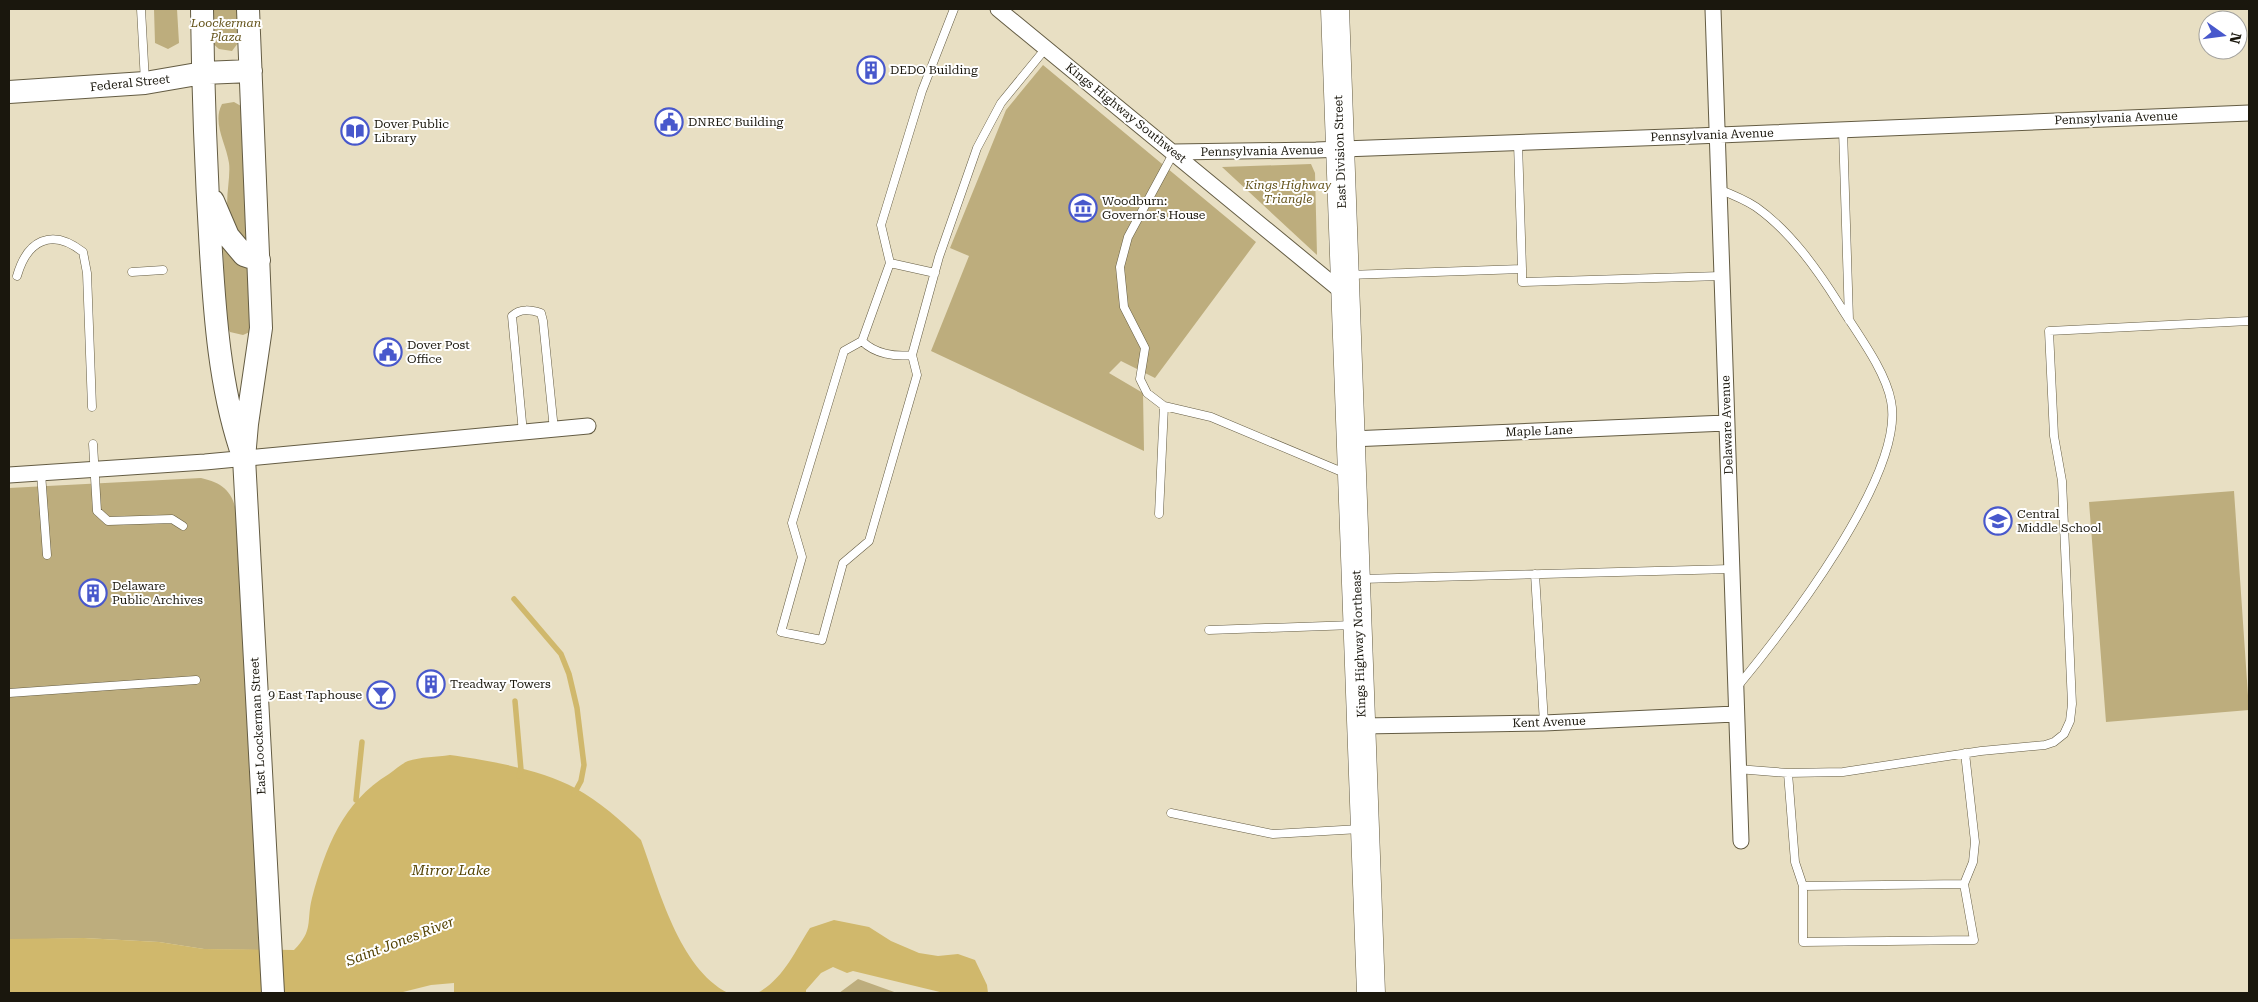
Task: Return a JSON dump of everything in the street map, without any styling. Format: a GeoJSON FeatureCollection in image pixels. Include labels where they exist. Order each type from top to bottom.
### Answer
{"type":"FeatureCollection","features":[{"type":"Feature","properties":{"kind":"highway","name":"East Division Street"},"geometry":{"type":"LineString","coordinates":[[1335,9],[1346,285]]}},
{"type":"Feature","properties":{"kind":"highway","name":"Kings Highway Northeast"},"geometry":{"type":"LineString","coordinates":[[1346,285],[1371,993]]}},
{"type":"Feature","properties":{"kind":"street"},"geometry":{"type":"LineString","coordinates":[[202,9],[207,186],[215,318],[232,424],[244,458]]}},
{"type":"Feature","properties":{"kind":"street"},"geometry":{"type":"LineString","coordinates":[[244,458],[261,328],[248,9]]}},
{"type":"Feature","properties":{"kind":"street","name":"Kings Highway Southwest"},"geometry":{"type":"LineString","coordinates":[[998,9],[1174,152],[1346,285]]}},
{"type":"Feature","properties":{"kind":"street","name":"Delaware Avenue"},"geometry":{"type":"LineString","coordinates":[[1713,9],[1740,841]]}},
{"type":"Feature","properties":{"kind":"street","name":"Federal Street"},"geometry":{"type":"LineString","coordinates":[[9,92],[145,84],[203,73],[251,70]]}},
{"type":"Feature","properties":{"kind":"street","name":"Pennsylvania Avenue"},"geometry":{"type":"LineString","coordinates":[[1174,152],[1340,149],[1716,136],[2249,113]]}},
{"type":"Feature","properties":{"kind":"street"},"geometry":{"type":"LineString","coordinates":[[207,186],[228,236],[244,255],[258,260]]}},
{"type":"Feature","properties":{"kind":"street","name":"Maple Lane"},"geometry":{"type":"LineString","coordinates":[[1351,439],[1726,423]]}},
{"type":"Feature","properties":{"kind":"street"},"geometry":{"type":"LineString","coordinates":[[9,475],[244,458],[588,426]]}},
{"type":"Feature","properties":{"kind":"street","name":"East Loockerman Street"},"geometry":{"type":"LineString","coordinates":[[244,458],[273,993]]}},
{"type":"Feature","properties":{"kind":"street","name":"Kent Avenue"},"geometry":{"type":"LineString","coordinates":[[1362,726],[1544,722],[1735,714]]}},
{"type":"Feature","properties":{"kind":"lane"},"geometry":{"type":"LineString","coordinates":[[141,9],[145,84]]}},
{"type":"Feature","properties":{"kind":"lane"},"geometry":{"type":"LineString","coordinates":[[954,9],[922,91],[881,225],[890,263],[862,341],[844,351],[792,523],[802,557],[781,632],[822,640],[843,563],[869,541],[917,375],[912,355],[947,231],[977,148],[1001,103],[1046,48]]}},
{"type":"Feature","properties":{"kind":"lane"},"geometry":{"type":"LineString","coordinates":[[1842,130],[1849,320]]}},
{"type":"Feature","properties":{"kind":"lane"},"geometry":{"type":"LineString","coordinates":[[1518,143],[1522,282],[1721,276]]}},
{"type":"Feature","properties":{"kind":"lane"},"geometry":{"type":"LineString","coordinates":[[1174,152],[1128,237],[1120,266],[1124,307],[1145,348],[1140,379],[1147,393],[1164,406],[1211,417],[1352,477]]}},
{"type":"Feature","properties":{"kind":"lane"},"geometry":{"type":"LineString","coordinates":[[1718,189],[1755,206],[1783,230],[1821,277],[1882,376],[1891,401],[1892,425],[1886,452],[1871,486],[1834,556],[1772,644],[1734,690]]}},
{"type":"Feature","properties":{"kind":"lane"},"geometry":{"type":"LineString","coordinates":[[17,276],[22,259],[30,248],[40,242],[60,240],[72,244],[83,252],[86,268],[92,408]]}},
{"type":"Feature","properties":{"kind":"lane"},"geometry":{"type":"LineString","coordinates":[[890,263],[936,272]]}},
{"type":"Feature","properties":{"kind":"lane"},"geometry":{"type":"LineString","coordinates":[[1346,285],[1522,269]]}},
{"type":"Feature","properties":{"kind":"lane"},"geometry":{"type":"LineString","coordinates":[[132,272],[163,270]]}},
{"type":"Feature","properties":{"kind":"lane"},"geometry":{"type":"LineString","coordinates":[[523,433],[512,316],[516,312],[524,310],[541,313],[543,320],[554,430]]}},
{"type":"Feature","properties":{"kind":"lane"},"geometry":{"type":"LineString","coordinates":[[1737,769],[1788,772],[1843,772],[1965,753],[2045,745],[2054,742],[2064,734],[2070,722],[2072,682],[2066,593],[2062,480],[2054,436],[2049,331],[2249,321]]}},
{"type":"Feature","properties":{"kind":"lane"},"geometry":{"type":"LineString","coordinates":[[862,341],[870,349],[898,357],[912,355]]}},
{"type":"Feature","properties":{"kind":"lane"},"geometry":{"type":"LineString","coordinates":[[1159,514],[1164,406]]}},
{"type":"Feature","properties":{"kind":"lane"},"geometry":{"type":"LineString","coordinates":[[93,444],[97,511],[108,522],[172,519],[183,526]]}},
{"type":"Feature","properties":{"kind":"lane"},"geometry":{"type":"LineString","coordinates":[[41,472],[47,555]]}},
{"type":"Feature","properties":{"kind":"lane"},"geometry":{"type":"LineString","coordinates":[[1357,579],[1731,569]]}},
{"type":"Feature","properties":{"kind":"lane"},"geometry":{"type":"LineString","coordinates":[[1535,574],[1544,722]]}},
{"type":"Feature","properties":{"kind":"lane"},"geometry":{"type":"LineString","coordinates":[[1209,630],[1358,624]]}},
{"type":"Feature","properties":{"kind":"lane"},"geometry":{"type":"LineString","coordinates":[[9,693],[196,680]]}},
{"type":"Feature","properties":{"kind":"lane"},"geometry":{"type":"LineString","coordinates":[[1788,772],[1795,862],[1803,886],[1803,942],[1974,940],[1964,884],[1973,862],[1975,842],[1965,753]]}},
{"type":"Feature","properties":{"kind":"lane"},"geometry":{"type":"LineString","coordinates":[[1171,813],[1273,834],[1365,829]]}},
{"type":"Feature","properties":{"kind":"lane"},"geometry":{"type":"LineString","coordinates":[[1803,886],[1964,884]]}},
{"type":"Feature","properties":{"kind":"green space","name":"Loockerman Plaza"},"geometry":{"type":"Polygon","coordinates":[[[154,9],[177,9],[179,43],[168,49],[155,43],[154,9]]]}},
{"type":"Feature","properties":{"kind":"green space","name":"Loockerman Plaza"},"geometry":{"type":"Polygon","coordinates":[[[210,9],[240,9],[238,43],[232,51],[219,49],[211,42],[210,9]]]}},
{"type":"Feature","properties":{"kind":"green space"},"geometry":{"type":"Polygon","coordinates":[[[1043,65],[1256,242],[1155,378],[1121,361],[1109,373],[1143,393],[1144,451],[931,351],[969,256],[950,248],[1006,110],[1043,65]]]}},
{"type":"Feature","properties":{"kind":"green space"},"geometry":{"type":"Polygon","coordinates":[[[234,102],[241,106],[249,243],[242,240],[229,216],[227,197],[229,163],[218,118],[222,104],[234,102]]]}},
{"type":"Feature","properties":{"kind":"green space","name":"Kings Highway Triangle"},"geometry":{"type":"Polygon","coordinates":[[[1311,164],[1315,173],[1317,255],[1222,167],[1311,164]]]}},
{"type":"Feature","properties":{"kind":"green space"},"geometry":{"type":"Polygon","coordinates":[[[229,248],[249,264],[252,331],[243,335],[230,332],[226,323],[223,249],[229,248]]]}},
{"type":"Feature","properties":{"kind":"green space"},"geometry":{"type":"Polygon","coordinates":[[[201,478],[216,483],[226,490],[233,501],[237,517],[259,950],[204,949],[159,942],[84,938],[9,940],[9,488],[201,478]]]}},
{"type":"Feature","properties":{"kind":"green space"},"geometry":{"type":"Polygon","coordinates":[[[2234,491],[2249,710],[2106,722],[2089,502],[2234,491]]]}},
{"type":"Feature","properties":{"kind":"green space"},"geometry":{"type":"Polygon","coordinates":[[[858,979],[897,993],[839,993],[858,979]]]}},
{"type":"Feature","properties":{"kind":"water","name":"Mirror Lake"},"geometry":{"type":"Polygon","coordinates":[[[450,755],[497,763],[547,776],[584,793],[618,819],[641,840],[673,926],[684,947],[696,965],[711,981],[728,993],[448,993],[454,992],[454,983],[431,985],[399,993],[9,993],[10,939],[84,938],[159,942],[204,949],[294,950],[307,931],[312,898],[330,844],[338,828],[359,798],[405,762],[450,755]]]}},
{"type":"Feature","properties":{"kind":"water"},"geometry":{"type":"Polygon","coordinates":[[[834,920],[869,927],[891,941],[919,953],[938,956],[958,954],[975,960],[987,985],[988,993],[944,993],[853,971],[847,973],[833,967],[821,973],[806,990],[806,993],[757,993],[774,981],[781,973],[810,928],[834,920]]]}},
{"type":"Feature","properties":{"kind":"waterway"},"geometry":{"type":"LineString","coordinates":[[514,599],[561,654],[569,674],[577,708],[584,765],[581,781],[574,794]]}},
{"type":"Feature","properties":{"kind":"waterway"},"geometry":{"type":"LineString","coordinates":[[515,701],[521,770],[519,776]]}},
{"type":"Feature","properties":{"kind":"waterway"},"geometry":{"type":"LineString","coordinates":[[356,800],[362,742]]}},
{"type":"Feature","properties":{"kind":"place","name":"DEDO Building"},"geometry":{"type":"Point","coordinates":[871,70]}},
{"type":"Feature","properties":{"kind":"place","name":"DNREC Building"},"geometry":{"type":"Point","coordinates":[669,122]}},
{"type":"Feature","properties":{"kind":"place","name":"Dover Public Library"},"geometry":{"type":"Point","coordinates":[355,131]}},
{"type":"Feature","properties":{"kind":"place","name":"Woodburn: Governor's House"},"geometry":{"type":"Point","coordinates":[1083,208]}},
{"type":"Feature","properties":{"kind":"place","name":"Dover Post Office"},"geometry":{"type":"Point","coordinates":[388,352]}},
{"type":"Feature","properties":{"kind":"place","name":"Central Middle School"},"geometry":{"type":"Point","coordinates":[1998,521]}},
{"type":"Feature","properties":{"kind":"place","name":"Delaware Public Archives"},"geometry":{"type":"Point","coordinates":[93,593]}},
{"type":"Feature","properties":{"kind":"place","name":"Treadway Towers"},"geometry":{"type":"Point","coordinates":[431,684]}},
{"type":"Feature","properties":{"kind":"place","name":"9 East Taphouse"},"geometry":{"type":"Point","coordinates":[381,695]}},
{"type":"Feature","properties":{"kind":"water label","name":"Saint Jones River"},"geometry":{"type":"Point","coordinates":[400,941]}}]}
